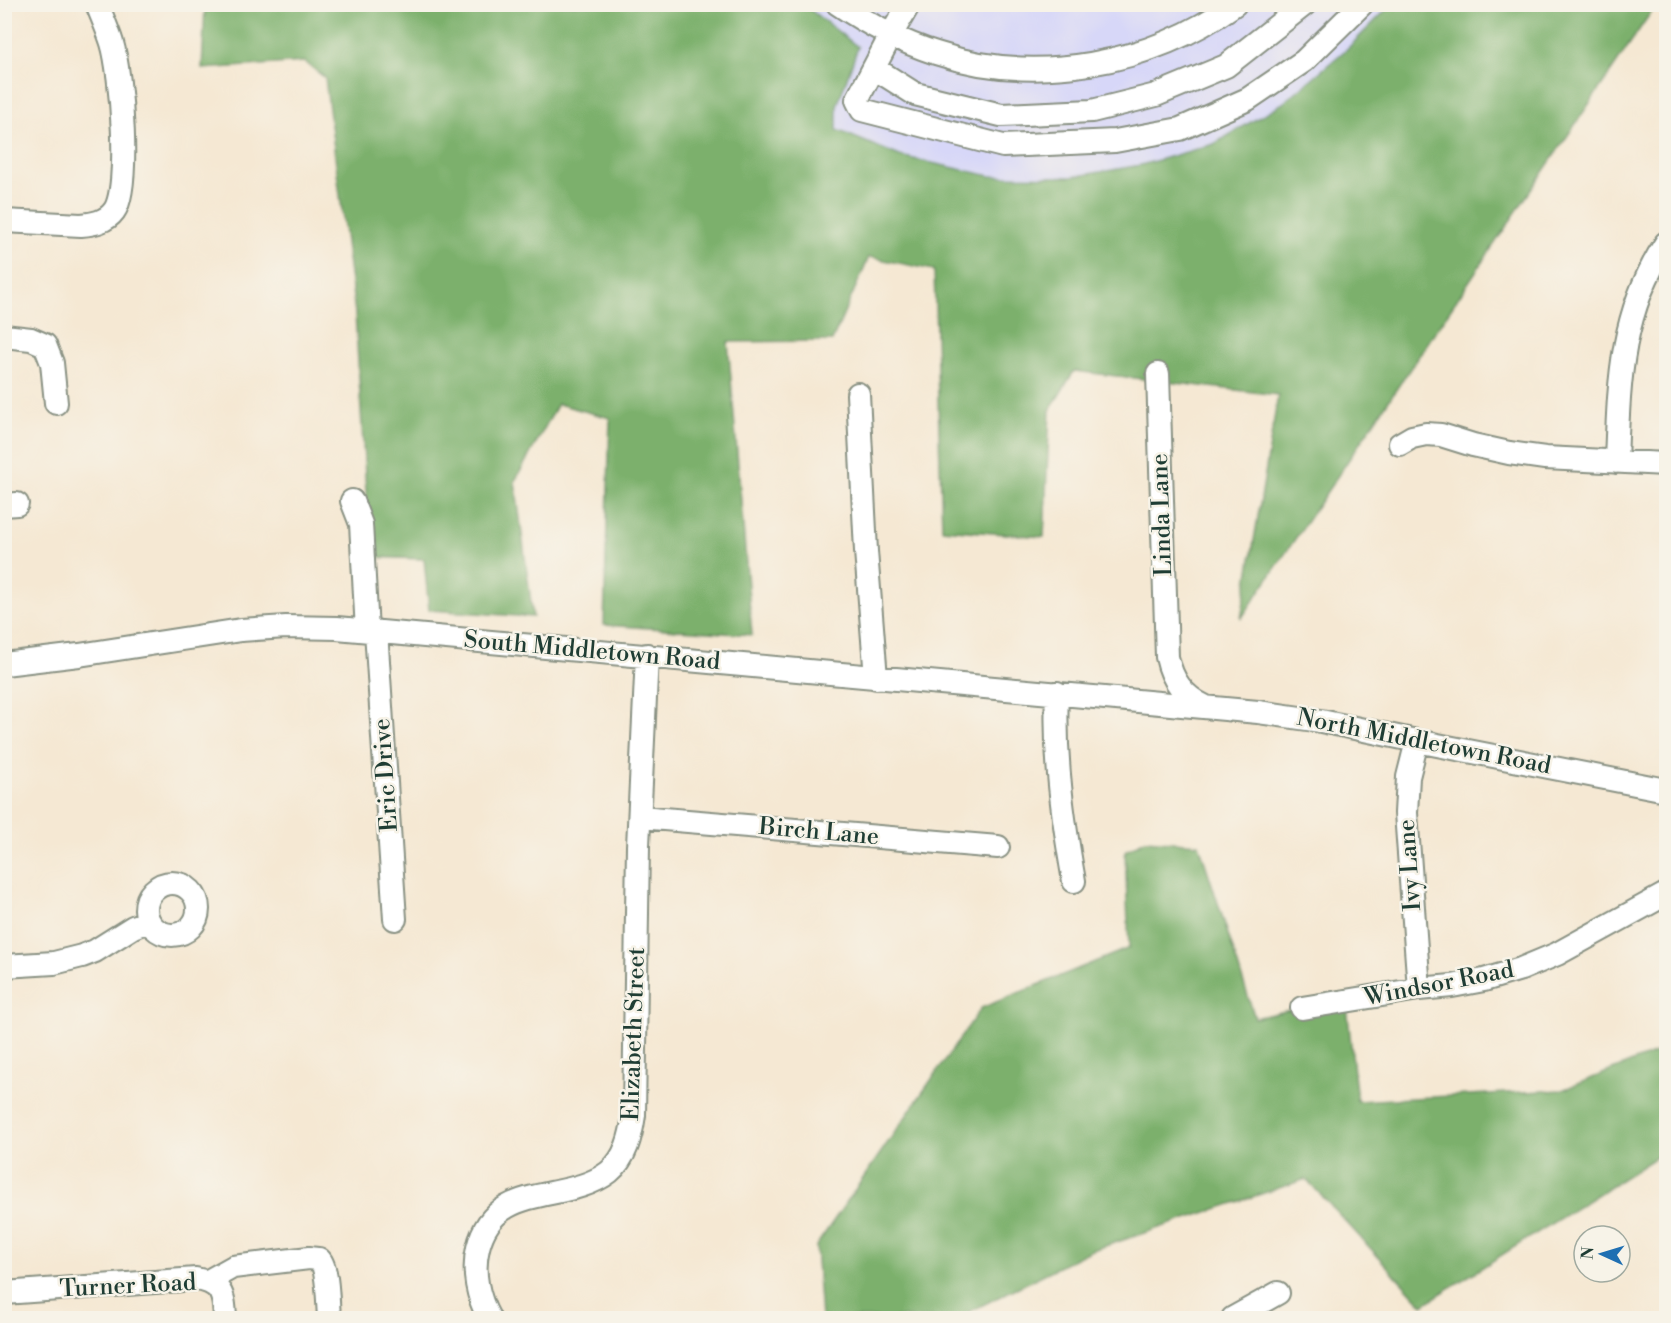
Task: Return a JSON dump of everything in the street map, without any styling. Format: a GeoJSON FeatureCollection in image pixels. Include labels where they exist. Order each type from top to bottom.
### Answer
{"type":"FeatureCollection","features":[{"type":"Feature","properties":{"kind":"street"},"geometry":{"type":"LineString","coordinates":[[4,221],[93,224],[113,213],[119,202],[122,188],[122,106],[113,45],[97,4]]}},
{"type":"Feature","properties":{"kind":"street"},"geometry":{"type":"LineString","coordinates":[[909,4],[857,100],[862,110],[1003,146],[1115,141],[1180,129],[1248,99],[1304,61],[1362,4]]}},
{"type":"Feature","properties":{"kind":"street"},"geometry":{"type":"LineString","coordinates":[[852,8],[891,35],[937,54],[1008,68],[1036,69],[1061,68],[1112,60],[1158,46],[1204,24],[1235,4]]}},
{"type":"Feature","properties":{"kind":"street"},"geometry":{"type":"LineString","coordinates":[[874,68],[915,93],[1001,115],[1092,111],[1156,95],[1226,66],[1305,4]]}},
{"type":"Feature","properties":{"kind":"street"},"geometry":{"type":"LineString","coordinates":[[1616,462],[1619,386],[1623,352],[1642,288],[1666,243]]}},
{"type":"Feature","properties":{"kind":"street"},"geometry":{"type":"LineString","coordinates":[[4,336],[30,339],[45,345],[52,363],[56,403]]}},
{"type":"Feature","properties":{"kind":"street","name":"Linda Lane"},"geometry":{"type":"LineString","coordinates":[[1134,700],[1151,691],[1157,684],[1167,657],[1158,374]]}},
{"type":"Feature","properties":{"kind":"street"},"geometry":{"type":"LineString","coordinates":[[858,394],[866,551],[876,678]]}},
{"type":"Feature","properties":{"kind":"street"},"geometry":{"type":"LineString","coordinates":[[1400,444],[1412,437],[1426,434],[1441,435],[1509,453],[1545,458],[1666,464]]}},
{"type":"Feature","properties":{"kind":"street","name":"Eric Drive"},"geometry":{"type":"LineString","coordinates":[[352,501],[361,524],[396,919]]}},
{"type":"Feature","properties":{"kind":"street","name":"South Middletown Road"},"geometry":{"type":"LineString","coordinates":[[4,664],[263,628],[312,628],[371,631],[1180,704]]}},
{"type":"Feature","properties":{"kind":"street","name":"Elizabeth Street"},"geometry":{"type":"LineString","coordinates":[[489,1318],[478,1290],[476,1254],[480,1238],[489,1224],[500,1211],[512,1204],[584,1184],[610,1171],[620,1161],[632,1131],[638,846],[647,656]]}},
{"type":"Feature","properties":{"kind":"street","name":"Linda Lane"},"geometry":{"type":"LineString","coordinates":[[1167,657],[1173,677],[1179,686],[1194,701],[1204,706]]}},
{"type":"Feature","properties":{"kind":"street"},"geometry":{"type":"LineString","coordinates":[[1057,693],[1060,789],[1074,881]]}},
{"type":"Feature","properties":{"kind":"street","name":"North Middletown Road"},"geometry":{"type":"LineString","coordinates":[[1180,704],[1321,721],[1666,790]]}},
{"type":"Feature","properties":{"kind":"street","name":"Ivy Lane"},"geometry":{"type":"LineString","coordinates":[[1417,741],[1408,777],[1407,813],[1419,989]]}},
{"type":"Feature","properties":{"kind":"street","name":"Birch Lane"},"geometry":{"type":"LineString","coordinates":[[640,817],[998,847]]}},
{"type":"Feature","properties":{"kind":"street","name":"Windsor Road"},"geometry":{"type":"LineString","coordinates":[[1302,1008],[1419,989],[1452,986],[1484,980],[1521,969],[1557,954],[1666,894]]}},
{"type":"Feature","properties":{"kind":"street"},"geometry":{"type":"LineString","coordinates":[[4,966],[54,963],[75,958],[94,951],[132,927],[148,921]]}},
{"type":"Feature","properties":{"kind":"street"},"geometry":{"type":"LineString","coordinates":[[208,1281],[233,1267],[309,1258],[318,1259],[323,1263],[325,1273],[329,1318]]}},
{"type":"Feature","properties":{"kind":"street","name":"Turner Road"},"geometry":{"type":"LineString","coordinates":[[4,1293],[196,1279],[208,1281],[221,1292],[225,1318]]}},
{"type":"Feature","properties":{"kind":"street"},"geometry":{"type":"LineString","coordinates":[[1233,1318],[1278,1293]]}},
{"type":"Feature","properties":{"kind":"shaded area"},"geometry":{"type":"Polygon","coordinates":[[[791,5],[1405,5],[1320,90],[1169,168],[998,186],[830,138],[791,5]]]}},
{"type":"Feature","properties":{"kind":"green space"},"geometry":{"type":"Polygon","coordinates":[[[205,5],[804,5],[858,47],[837,106],[837,130],[900,156],[991,176],[1071,177],[1141,165],[1214,144],[1283,103],[1349,47],[1391,5],[1656,5],[1241,619],[1278,395],[1074,371],[1050,410],[1044,537],[942,529],[934,270],[869,257],[832,341],[728,342],[752,635],[604,625],[610,418],[558,404],[515,481],[533,617],[429,610],[424,559],[370,557],[355,313],[325,78],[305,62],[202,69],[205,5]]]}},
{"type":"Feature","properties":{"kind":"green space"},"geometry":{"type":"Polygon","coordinates":[[[1145,840],[1199,844],[1255,1018],[1346,997],[1357,1101],[1562,1090],[1663,1050],[1666,1041],[1666,1151],[1423,1305],[1306,1179],[1090,1251],[957,1318],[821,1318],[816,1246],[981,1008],[1129,948],[1125,851],[1145,840]]]}}]}
